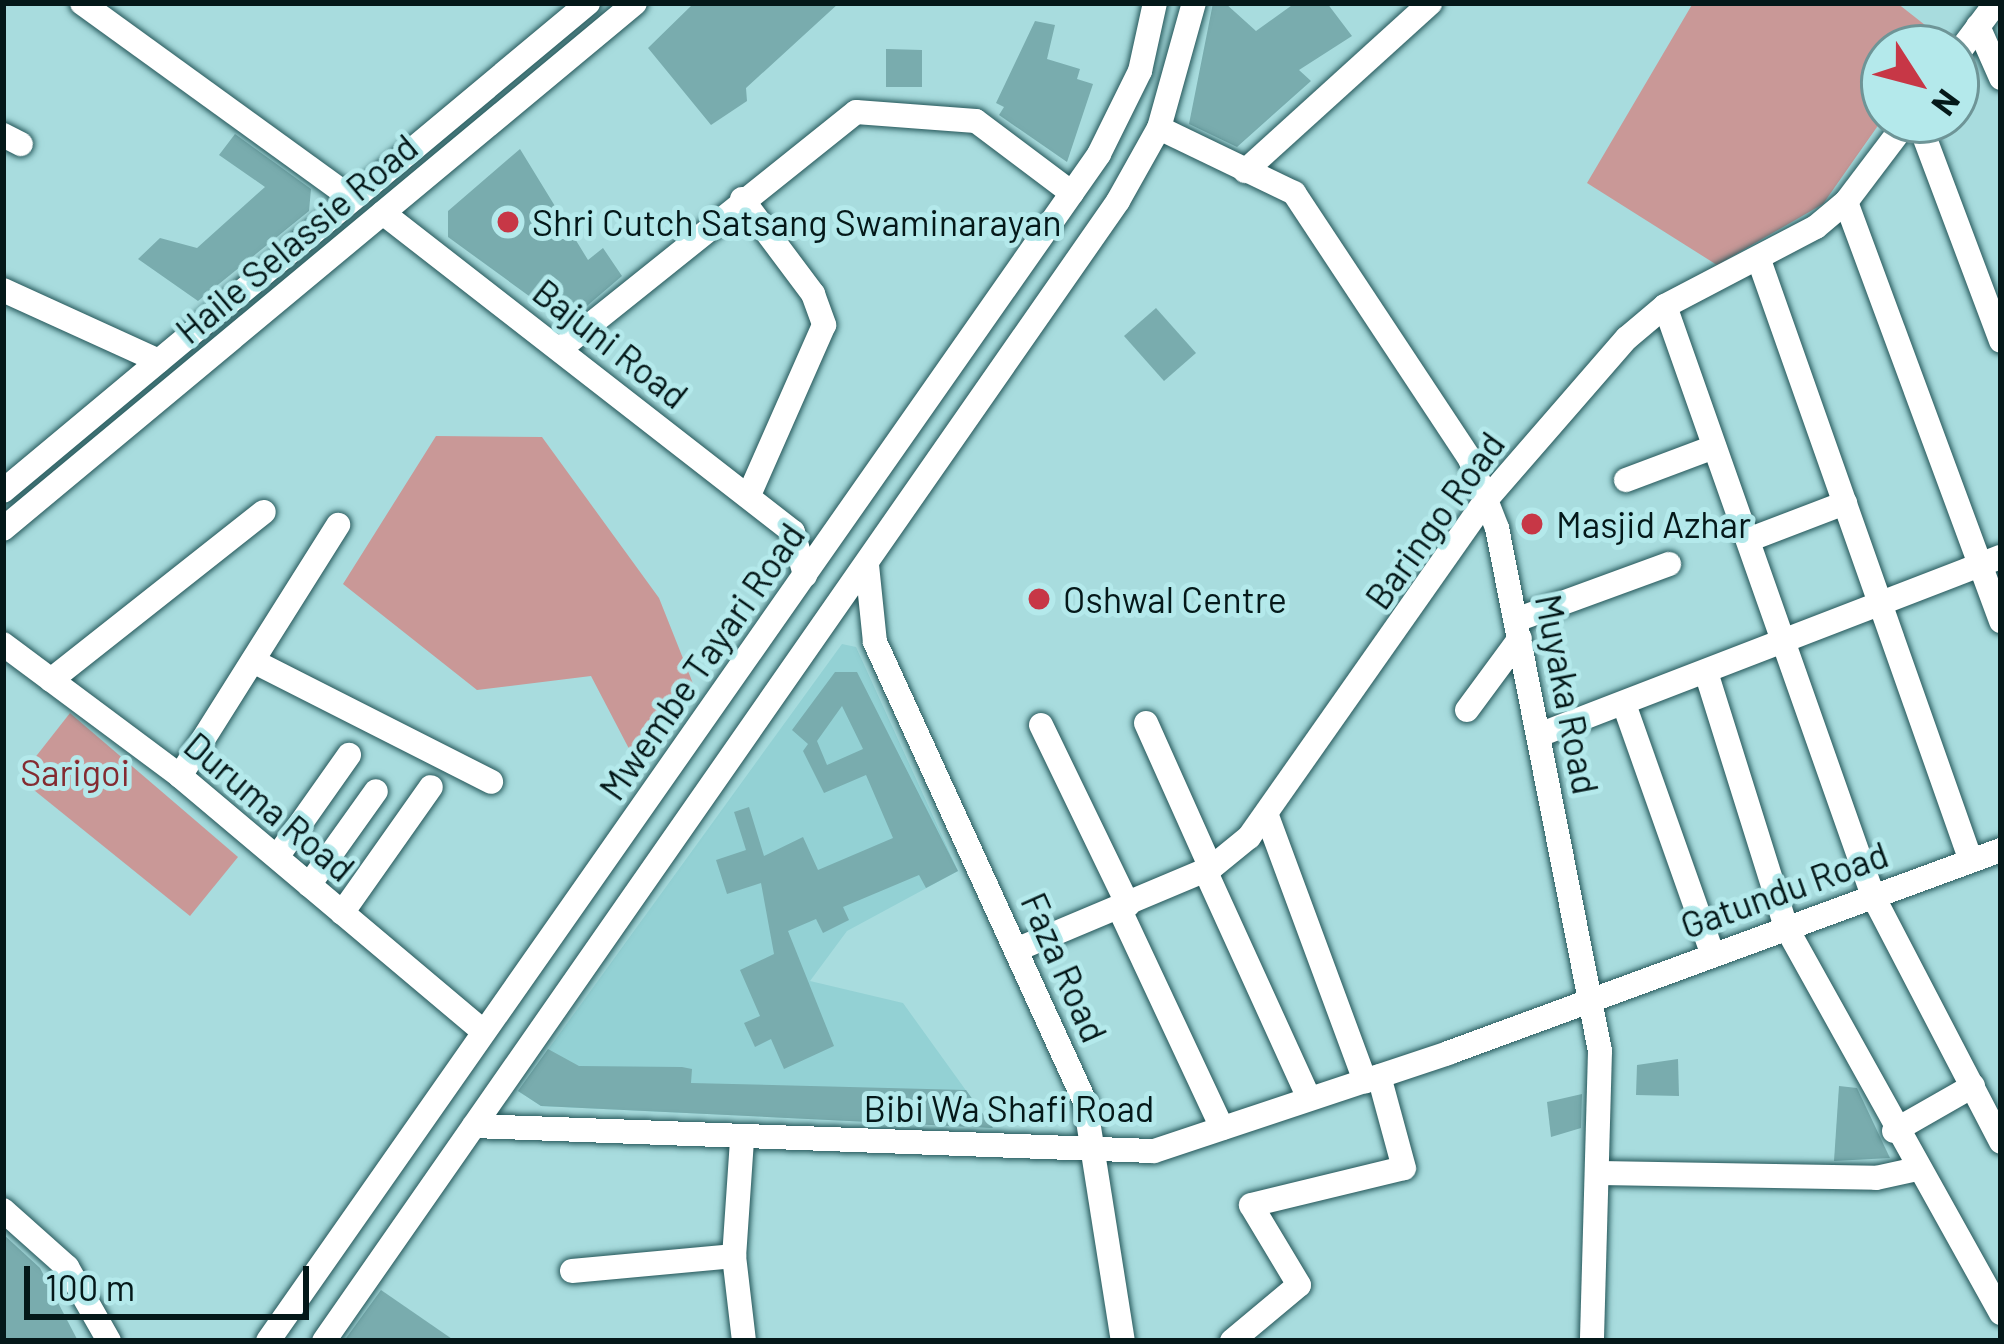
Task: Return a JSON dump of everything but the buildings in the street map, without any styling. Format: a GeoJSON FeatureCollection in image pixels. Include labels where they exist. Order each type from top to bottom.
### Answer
{"type":"FeatureCollection","features":[{"type":"Feature","properties":{"kind":"street"},"geometry":{"type":"LineString","coordinates":[[82,3],[352,199]]}},
{"type":"Feature","properties":{"kind":"street","name":"Haile Selassie Road"},"geometry":{"type":"LineString","coordinates":[[3,529],[635,3]]}},
{"type":"Feature","properties":{"kind":"street","name":"Mwembe Tayari Road"},"geometry":{"type":"LineString","coordinates":[[268,1341],[1099,154],[1140,71],[1155,3]]}},
{"type":"Feature","properties":{"kind":"street"},"geometry":{"type":"LineString","coordinates":[[324,1341],[1133,175],[1159,128],[1194,3]]}},
{"type":"Feature","properties":{"kind":"street"},"geometry":{"type":"LineString","coordinates":[[1245,171],[1430,3]]}},
{"type":"Feature","properties":{"kind":"street","name":"Haile Selassie Road"},"geometry":{"type":"LineString","coordinates":[[3,491],[581,5]]}},
{"type":"Feature","properties":{"kind":"street"},"geometry":{"type":"LineString","coordinates":[[1989,13],[2001,78]]}},
{"type":"Feature","properties":{"kind":"street"},"geometry":{"type":"LineString","coordinates":[[1140,71],[1175,76]]}},
{"type":"Feature","properties":{"kind":"street"},"geometry":{"type":"LineString","coordinates":[[560,349],[843,118],[873,110],[976,121],[1072,194]]}},
{"type":"Feature","properties":{"kind":"street","name":"Muyaka Road"},"geometry":{"type":"LineString","coordinates":[[1159,128],[1294,194],[1470,459],[1486,500],[1515,645],[1539,735],[1600,1051],[1592,1341]]}},
{"type":"Feature","properties":{"kind":"street","name":"Baringo Road"},"geometry":{"type":"LineString","coordinates":[[1018,949],[1208,869],[1267,817],[1486,500],[1665,305],[1759,260],[1846,202],[1890,144]]}},
{"type":"Feature","properties":{"kind":"street"},"geometry":{"type":"LineString","coordinates":[[1927,144],[2001,341]]}},
{"type":"Feature","properties":{"kind":"street"},"geometry":{"type":"LineString","coordinates":[[1099,154],[1133,175]]}},
{"type":"Feature","properties":{"kind":"street"},"geometry":{"type":"LineString","coordinates":[[742,199],[813,294],[824,325],[749,495]]}},
{"type":"Feature","properties":{"kind":"street"},"geometry":{"type":"LineString","coordinates":[[1846,202],[1991,561],[2001,621]]}},
{"type":"Feature","properties":{"kind":"street","name":"Bajuni Road"},"geometry":{"type":"LineString","coordinates":[[382,213],[793,532]]}},
{"type":"Feature","properties":{"kind":"street"},"geometry":{"type":"LineString","coordinates":[[312,233],[336,252]]}},
{"type":"Feature","properties":{"kind":"street"},"geometry":{"type":"LineString","coordinates":[[1759,260],[1971,861]]}},
{"type":"Feature","properties":{"kind":"street"},"geometry":{"type":"LineString","coordinates":[[3,290],[159,361]]}},
{"type":"Feature","properties":{"kind":"street"},"geometry":{"type":"LineString","coordinates":[[1665,305],[1873,896],[1998,1128]]}},
{"type":"Feature","properties":{"kind":"street"},"geometry":{"type":"LineString","coordinates":[[922,407],[958,431]]}},
{"type":"Feature","properties":{"kind":"street"},"geometry":{"type":"LineString","coordinates":[[1626,480],[1714,447]]}},
{"type":"Feature","properties":{"kind":"street"},"geometry":{"type":"LineString","coordinates":[[1748,540],[1845,503]]}},
{"type":"Feature","properties":{"kind":"street"},"geometry":{"type":"LineString","coordinates":[[51,680],[264,512]]}},
{"type":"Feature","properties":{"kind":"street"},"geometry":{"type":"LineString","coordinates":[[180,776],[338,525]]}},
{"type":"Feature","properties":{"kind":"street"},"geometry":{"type":"LineString","coordinates":[[806,575],[793,532],[834,536]]}},
{"type":"Feature","properties":{"kind":"street"},"geometry":{"type":"LineString","coordinates":[[868,559],[875,642]]}},
{"type":"Feature","properties":{"kind":"street"},"geometry":{"type":"LineString","coordinates":[[1539,735],[1991,561]]}},
{"type":"Feature","properties":{"kind":"street"},"geometry":{"type":"LineString","coordinates":[[1467,710],[1515,645],[1669,564]]}},
{"type":"Feature","properties":{"kind":"street"},"geometry":{"type":"LineString","coordinates":[[818,631],[841,621],[875,642]]}},
{"type":"Feature","properties":{"kind":"street","name":"Faza Road"},"geometry":{"type":"LineString","coordinates":[[875,642],[1085,1102],[1097,1151],[1123,1341]]}},
{"type":"Feature","properties":{"kind":"street","name":"Duruma Road"},"geometry":{"type":"LineString","coordinates":[[3,644],[180,776],[484,1032]]}},
{"type":"Feature","properties":{"kind":"street"},"geometry":{"type":"LineString","coordinates":[[253,661],[490,782]]}},
{"type":"Feature","properties":{"kind":"street"},"geometry":{"type":"LineString","coordinates":[[741,666],[775,693]]}},
{"type":"Feature","properties":{"kind":"street"},"geometry":{"type":"LineString","coordinates":[[1706,672],[1786,927],[1894,1131],[2001,1313]]}},
{"type":"Feature","properties":{"kind":"street"},"geometry":{"type":"LineString","coordinates":[[1624,704],[1712,953]]}},
{"type":"Feature","properties":{"kind":"street"},"geometry":{"type":"LineString","coordinates":[[1146,723],[1309,1098]]}},
{"type":"Feature","properties":{"kind":"street"},"geometry":{"type":"LineString","coordinates":[[1041,725],[1222,1128]]}},
{"type":"Feature","properties":{"kind":"street"},"geometry":{"type":"LineString","coordinates":[[277,857],[349,754]]}},
{"type":"Feature","properties":{"kind":"street"},"geometry":{"type":"LineString","coordinates":[[342,913],[431,787]]}},
{"type":"Feature","properties":{"kind":"street"},"geometry":{"type":"LineString","coordinates":[[309,885],[376,791]]}},
{"type":"Feature","properties":{"kind":"street"},"geometry":{"type":"LineString","coordinates":[[1232,1341],[1299,1285],[1251,1204],[1403,1168],[1267,817]]}},
{"type":"Feature","properties":{"kind":"street","name":"Gatundu Road"},"geometry":{"type":"LineString","coordinates":[[1591,996],[2001,850]]}},
{"type":"Feature","properties":{"kind":"street"},"geometry":{"type":"LineString","coordinates":[[568,912],[604,939]]}},
{"type":"Feature","properties":{"kind":"street","name":"Bibi Wa Shafi Road"},"geometry":{"type":"LineString","coordinates":[[474,1126],[742,1140],[1154,1151],[1372,1079],[1591,996]]}},
{"type":"Feature","properties":{"kind":"street"},"geometry":{"type":"LineString","coordinates":[[1894,1131],[1973,1086]]}},
{"type":"Feature","properties":{"kind":"street"},"geometry":{"type":"LineString","coordinates":[[742,1140],[734,1256],[745,1341]]}},
{"type":"Feature","properties":{"kind":"street"},"geometry":{"type":"LineString","coordinates":[[406,1143],[445,1168]]}},
{"type":"Feature","properties":{"kind":"street"},"geometry":{"type":"LineString","coordinates":[[1600,1173],[1876,1178],[1916,1169]]}},
{"type":"Feature","properties":{"kind":"street"},"geometry":{"type":"LineString","coordinates":[[3,1210],[67,1268],[109,1341]]}},
{"type":"Feature","properties":{"kind":"street"},"geometry":{"type":"LineString","coordinates":[[572,1271],[734,1256]]}},
{"type":"Feature","properties":{"kind":"shaded area"},"geometry":{"type":"Polygon","coordinates":[[[842,644],[856,647],[958,871],[847,931],[810,981],[903,1003],[993,1128],[541,1106],[518,1091],[842,644]]]}},
{"type":"Feature","properties":{"kind":"green space"},"geometry":{"type":"Polygon","coordinates":[[[1693,3],[1897,3],[1924,24],[1860,24],[1860,144],[1865,144],[1823,204],[1717,265],[1587,183],[1693,3]]]}},
{"type":"Feature","properties":{"kind":"green space"},"geometry":{"type":"Polygon","coordinates":[[[436,436],[542,437],[659,598],[694,686],[638,766],[591,676],[477,690],[343,584],[436,436]]]}},
{"type":"Feature","properties":{"kind":"green space","name":"Sarigoi"},"geometry":{"type":"Polygon","coordinates":[[[70,713],[238,857],[190,916],[19,778],[70,713]]]}},
{"type":"Feature","properties":{"kind":"place","name":"Shri Cutch Satsang Swaminarayan"},"geometry":{"type":"Point","coordinates":[508,222]}},
{"type":"Feature","properties":{"kind":"place","name":"Masjid Azhar"},"geometry":{"type":"Point","coordinates":[1532,524]}},
{"type":"Feature","properties":{"kind":"place","name":"Oshwal Centre"},"geometry":{"type":"Point","coordinates":[1039,599]}}]}
